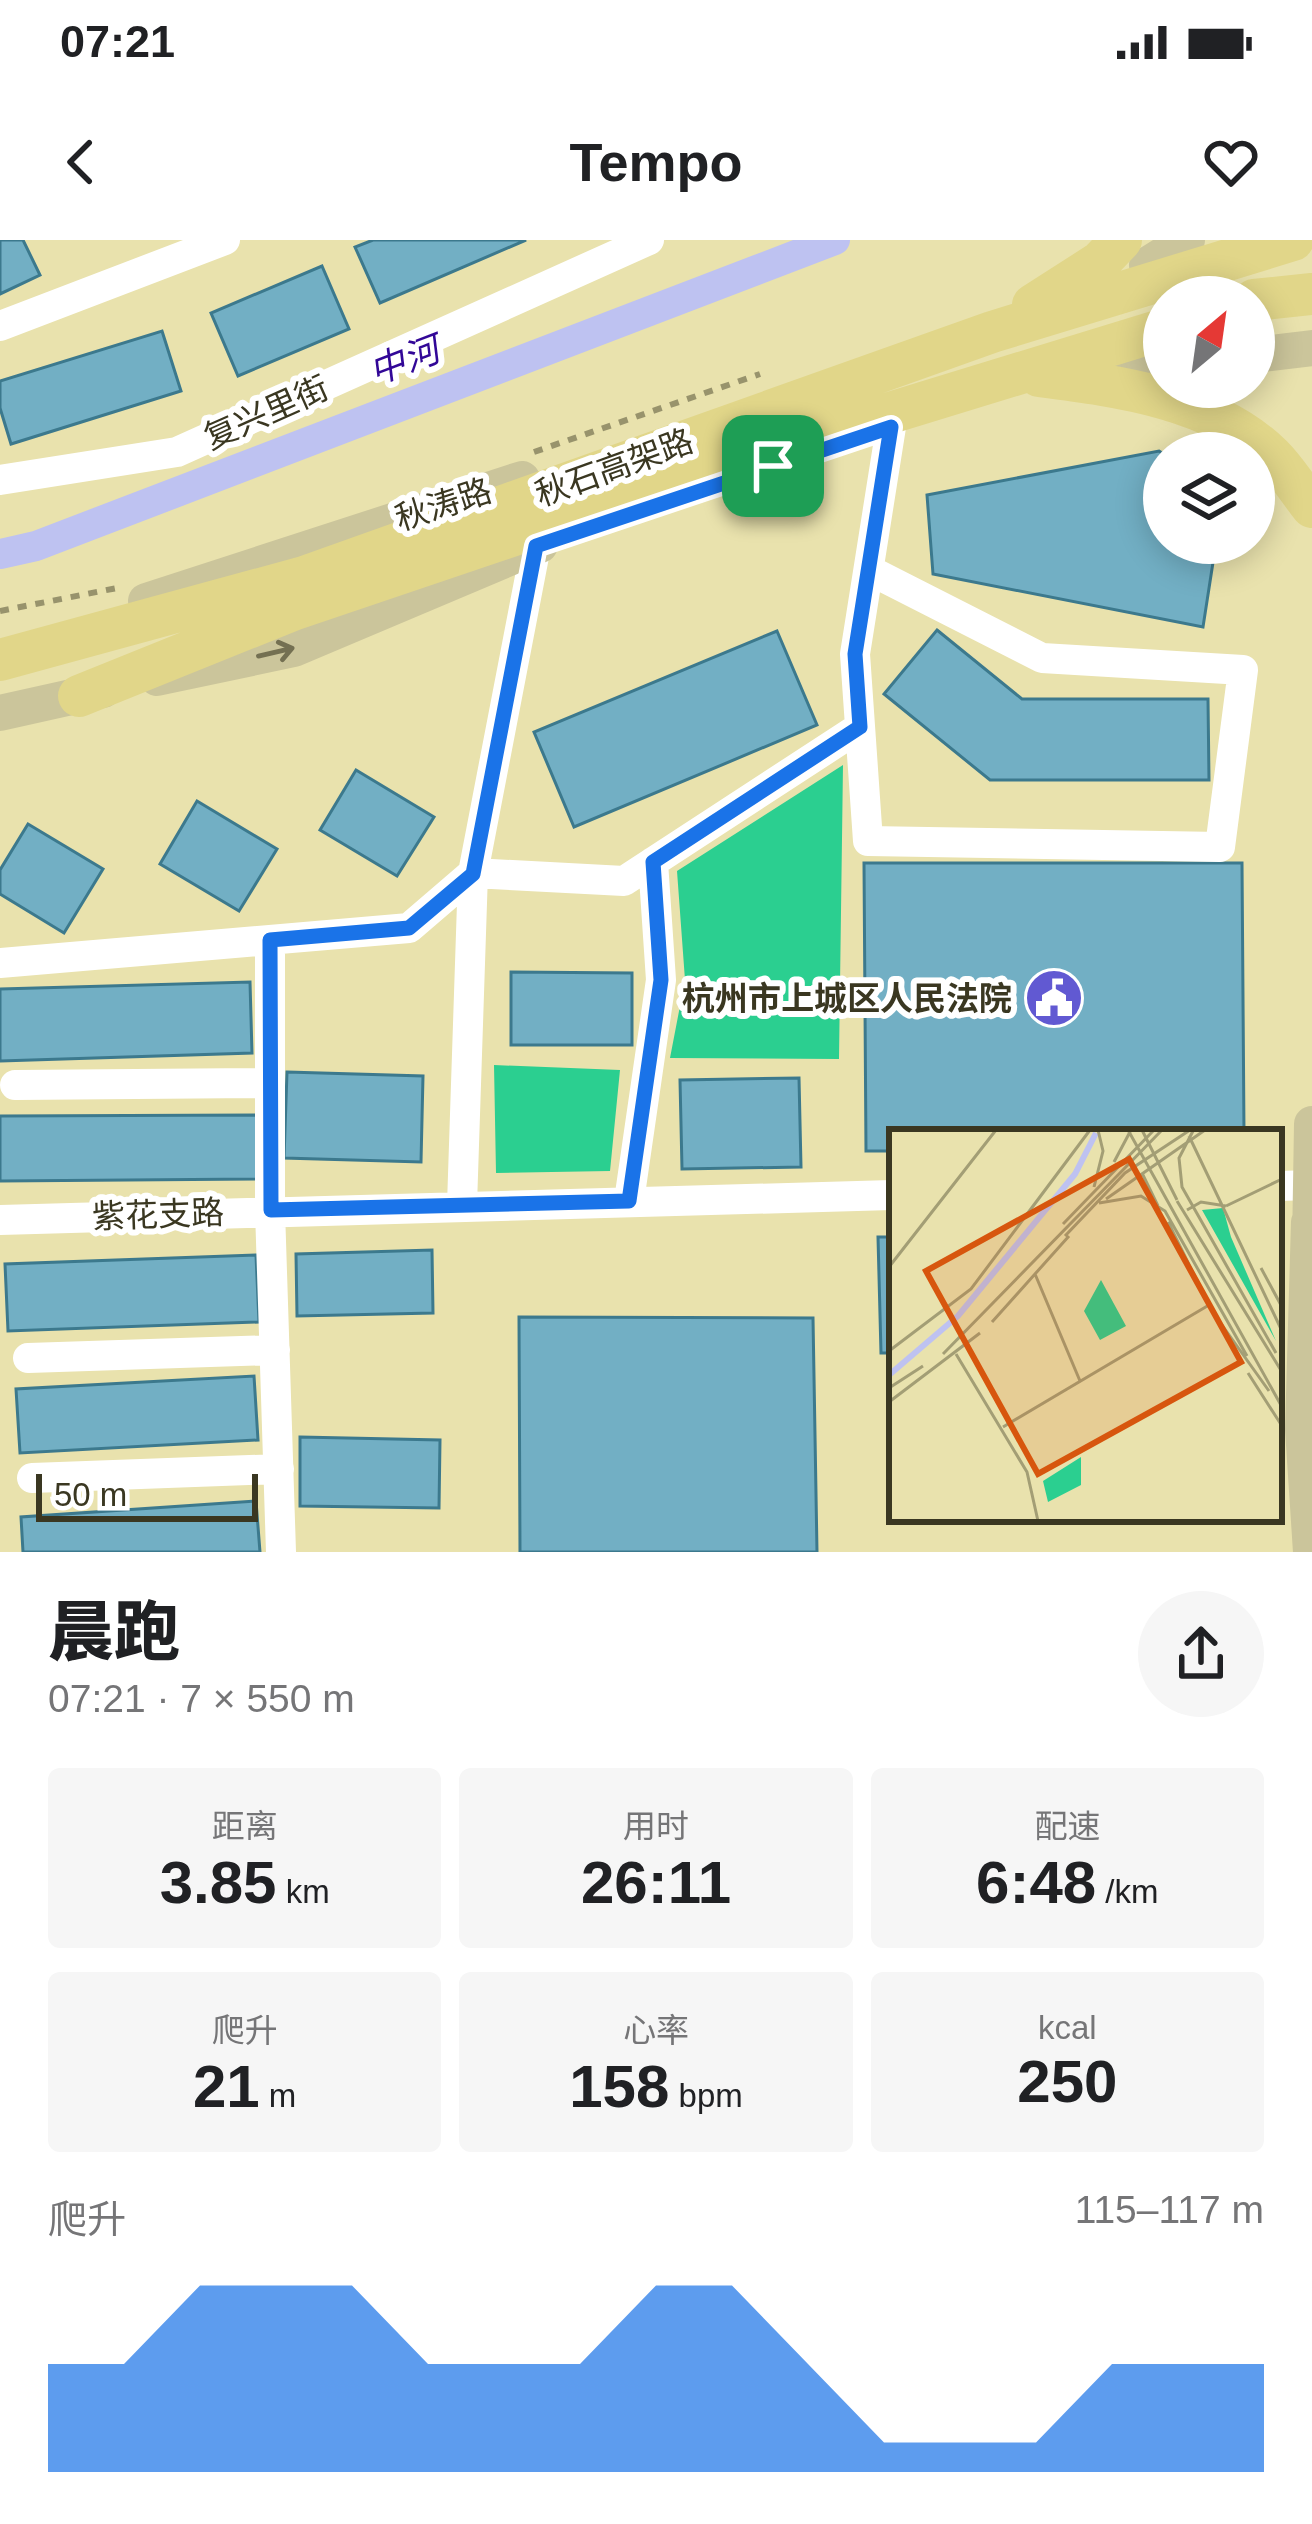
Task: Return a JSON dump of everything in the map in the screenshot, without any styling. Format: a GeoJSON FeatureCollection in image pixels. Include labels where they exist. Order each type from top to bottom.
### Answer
{"type":"FeatureCollection","features":[{"type":"Feature","properties":{"kind":"highway","name":"秋石高架路"},"geometry":{"type":"LineString","coordinates":[[0,660],[304,577],[992,332],[1293,240]]}},
{"type":"Feature","properties":{"kind":"highway"},"geometry":{"type":"LineString","coordinates":[[992,332],[1100,262],[1134,253]]}},
{"type":"Feature","properties":{"kind":"highway"},"geometry":{"type":"LineString","coordinates":[[1275,297],[1312,290]]}},
{"type":"Feature","properties":{"kind":"highway","name":"秋石高架路"},"geometry":{"type":"LineString","coordinates":[[79,695],[340,594],[724,464],[1143,336]]}},
{"type":"Feature","properties":{"kind":"highway"},"geometry":{"type":"LineString","coordinates":[[1026,374],[1126,387],[1206,412],[1271,454],[1312,507]]}},
{"type":"Feature","properties":{"kind":"main road"},"geometry":{"type":"LineString","coordinates":[[1134,253],[1187,240]]}},
{"type":"Feature","properties":{"kind":"main road","name":"秋涛路"},"geometry":{"type":"LineString","coordinates":[[0,642],[73,625],[623,446],[1134,253],[1224,240]]}},
{"type":"Feature","properties":{"kind":"main road"},"geometry":{"type":"LineString","coordinates":[[1275,352],[1312,348]]}},
{"type":"Feature","properties":{"kind":"main road"},"geometry":{"type":"LineString","coordinates":[[0,713],[294,649],[536,546],[1023,382],[1143,368]]}},
{"type":"Feature","properties":{"kind":"main road"},"geometry":{"type":"LineString","coordinates":[[1311,1552],[1303,1429],[1312,1124]]}},
{"type":"Feature","properties":{"kind":"main road"},"geometry":{"type":"LineString","coordinates":[[1310,1203],[1312,1292]]}},
{"type":"Feature","properties":{"kind":"street"},"geometry":{"type":"LineString","coordinates":[[0,326],[225,240]]}},
{"type":"Feature","properties":{"kind":"street","name":"复兴里街"},"geometry":{"type":"LineString","coordinates":[[0,480],[177,452],[636,243]]}},
{"type":"Feature","properties":{"kind":"street"},"geometry":{"type":"LineString","coordinates":[[869,570],[1042,658],[1243,670],[1220,847],[868,841],[855,654],[891,427]]}},
{"type":"Feature","properties":{"kind":"street"},"geometry":{"type":"LineString","coordinates":[[462,1205],[473,874],[536,546]]}},
{"type":"Feature","properties":{"kind":"street"},"geometry":{"type":"LineString","coordinates":[[0,963],[409,928],[473,874],[624,881],[860,727]]}},
{"type":"Feature","properties":{"kind":"street"},"geometry":{"type":"LineString","coordinates":[[629,1201],[661,980],[653,862]]}},
{"type":"Feature","properties":{"kind":"street"},"geometry":{"type":"LineString","coordinates":[[270,940],[271,1210],[281,1552]]}},
{"type":"Feature","properties":{"kind":"street"},"geometry":{"type":"LineString","coordinates":[[15,1085],[270,1083]]}},
{"type":"Feature","properties":{"kind":"street"},"geometry":{"type":"LineString","coordinates":[[1282,1188],[1310,1203]]}},
{"type":"Feature","properties":{"kind":"street","name":"紫花支路"},"geometry":{"type":"LineString","coordinates":[[0,1220],[889,1195]]}},
{"type":"Feature","properties":{"kind":"street"},"geometry":{"type":"LineString","coordinates":[[28,1358],[275,1350]]}},
{"type":"Feature","properties":{"kind":"street"},"geometry":{"type":"LineString","coordinates":[[32,1478],[279,1469]]}},
{"type":"Feature","properties":{"kind":"path"},"geometry":{"type":"LineString","coordinates":[[529,454],[768,371]]}},
{"type":"Feature","properties":{"kind":"path"},"geometry":{"type":"LineString","coordinates":[[0,611],[134,584]]}},
{"type":"Feature","properties":{"kind":"green space"},"geometry":{"type":"Polygon","coordinates":[[[843,765],[839,1059],[670,1058],[685,980],[677,871],[843,765]]]}},
{"type":"Feature","properties":{"kind":"green space"},"geometry":{"type":"Polygon","coordinates":[[[494,1065],[620,1070],[610,1171],[496,1173],[494,1065]]]}},
{"type":"Feature","properties":{"kind":"building"},"geometry":{"type":"Polygon","coordinates":[[[0,240],[23,240],[40,275],[0,294],[0,240]]]}},
{"type":"Feature","properties":{"kind":"building"},"geometry":{"type":"Polygon","coordinates":[[[373,240],[526,240],[380,303],[355,247],[373,240]]]}},
{"type":"Feature","properties":{"kind":"building"},"geometry":{"type":"Polygon","coordinates":[[[322,266],[349,329],[238,376],[211,313],[322,266]]]}},
{"type":"Feature","properties":{"kind":"building"},"geometry":{"type":"Polygon","coordinates":[[[162,331],[181,391],[11,444],[0,408],[0,381],[162,331]]]}},
{"type":"Feature","properties":{"kind":"building"},"geometry":{"type":"Polygon","coordinates":[[[1143,454],[1143,564],[1213,564],[1203,627],[933,574],[927,495],[1143,454]]]}},
{"type":"Feature","properties":{"kind":"building"},"geometry":{"type":"Polygon","coordinates":[[[937,630],[1022,699],[1208,699],[1209,780],[990,780],[884,694],[937,630]]]}},
{"type":"Feature","properties":{"kind":"building"},"geometry":{"type":"Polygon","coordinates":[[[777,631],[817,725],[574,827],[534,732],[777,631]]]}},
{"type":"Feature","properties":{"kind":"building"},"geometry":{"type":"Polygon","coordinates":[[[356,770],[434,817],[397,876],[320,830],[356,770]]]}},
{"type":"Feature","properties":{"kind":"building"},"geometry":{"type":"Polygon","coordinates":[[[197,801],[277,849],[239,911],[160,864],[197,801]]]}},
{"type":"Feature","properties":{"kind":"building"},"geometry":{"type":"Polygon","coordinates":[[[28,824],[103,869],[64,933],[0,894],[0,870],[28,824]]]}},
{"type":"Feature","properties":{"kind":"building","name":"杭州市上城区人民法院"},"geometry":{"type":"Polygon","coordinates":[[[864,863],[1242,863],[1244,1129],[889,1129],[889,1151],[866,1151],[864,863]]]}},
{"type":"Feature","properties":{"kind":"building"},"geometry":{"type":"Polygon","coordinates":[[[511,972],[632,973],[632,1045],[511,1045],[511,972]]]}},
{"type":"Feature","properties":{"kind":"building"},"geometry":{"type":"Polygon","coordinates":[[[250,982],[252,1053],[0,1061],[0,989],[250,982]]]}},
{"type":"Feature","properties":{"kind":"building"},"geometry":{"type":"Polygon","coordinates":[[[287,1072],[423,1076],[421,1162],[284,1158],[287,1072]]]}},
{"type":"Feature","properties":{"kind":"building"},"geometry":{"type":"Polygon","coordinates":[[[799,1078],[801,1167],[682,1169],[680,1080],[799,1078]]]}},
{"type":"Feature","properties":{"kind":"building"},"geometry":{"type":"Polygon","coordinates":[[[257,1115],[258,1179],[0,1181],[0,1116],[257,1115]]]}},
{"type":"Feature","properties":{"kind":"building"},"geometry":{"type":"Polygon","coordinates":[[[878,1237],[889,1237],[889,1353],[881,1353],[878,1237]]]}},
{"type":"Feature","properties":{"kind":"building"},"geometry":{"type":"Polygon","coordinates":[[[432,1250],[433,1313],[297,1316],[296,1254],[432,1250]]]}},
{"type":"Feature","properties":{"kind":"building"},"geometry":{"type":"Polygon","coordinates":[[[256,1255],[259,1322],[8,1331],[5,1264],[256,1255]]]}},
{"type":"Feature","properties":{"kind":"building"},"geometry":{"type":"Polygon","coordinates":[[[519,1317],[813,1318],[817,1552],[520,1552],[519,1317]]]}},
{"type":"Feature","properties":{"kind":"building"},"geometry":{"type":"Polygon","coordinates":[[[254,1376],[258,1440],[20,1453],[16,1389],[254,1376]]]}},
{"type":"Feature","properties":{"kind":"building"},"geometry":{"type":"Polygon","coordinates":[[[300,1437],[440,1440],[439,1508],[300,1506],[300,1437]]]}},
{"type":"Feature","properties":{"kind":"building"},"geometry":{"type":"Polygon","coordinates":[[[256,1501],[260,1552],[23,1552],[21,1517],[256,1501]]]}},
{"type":"Feature","properties":{"kind":"waterway","name":"中河"},"geometry":{"type":"LineString","coordinates":[[0,554],[36,546],[835,240]]}},
{"type":"Feature","properties":{"kind":"place","name":"杭州市上城区人民法院"},"geometry":{"type":"Point","coordinates":[1054,998]}},
{"type":"Feature","properties":{"kind":"route"},"geometry":{"type":"LineString","coordinates":[[891,427],[855,654],[860,727],[653,862],[661,980],[629,1201],[271,1210],[270,940],[409,928],[473,874],[536,546],[773,466],[891,427]]}}]}
